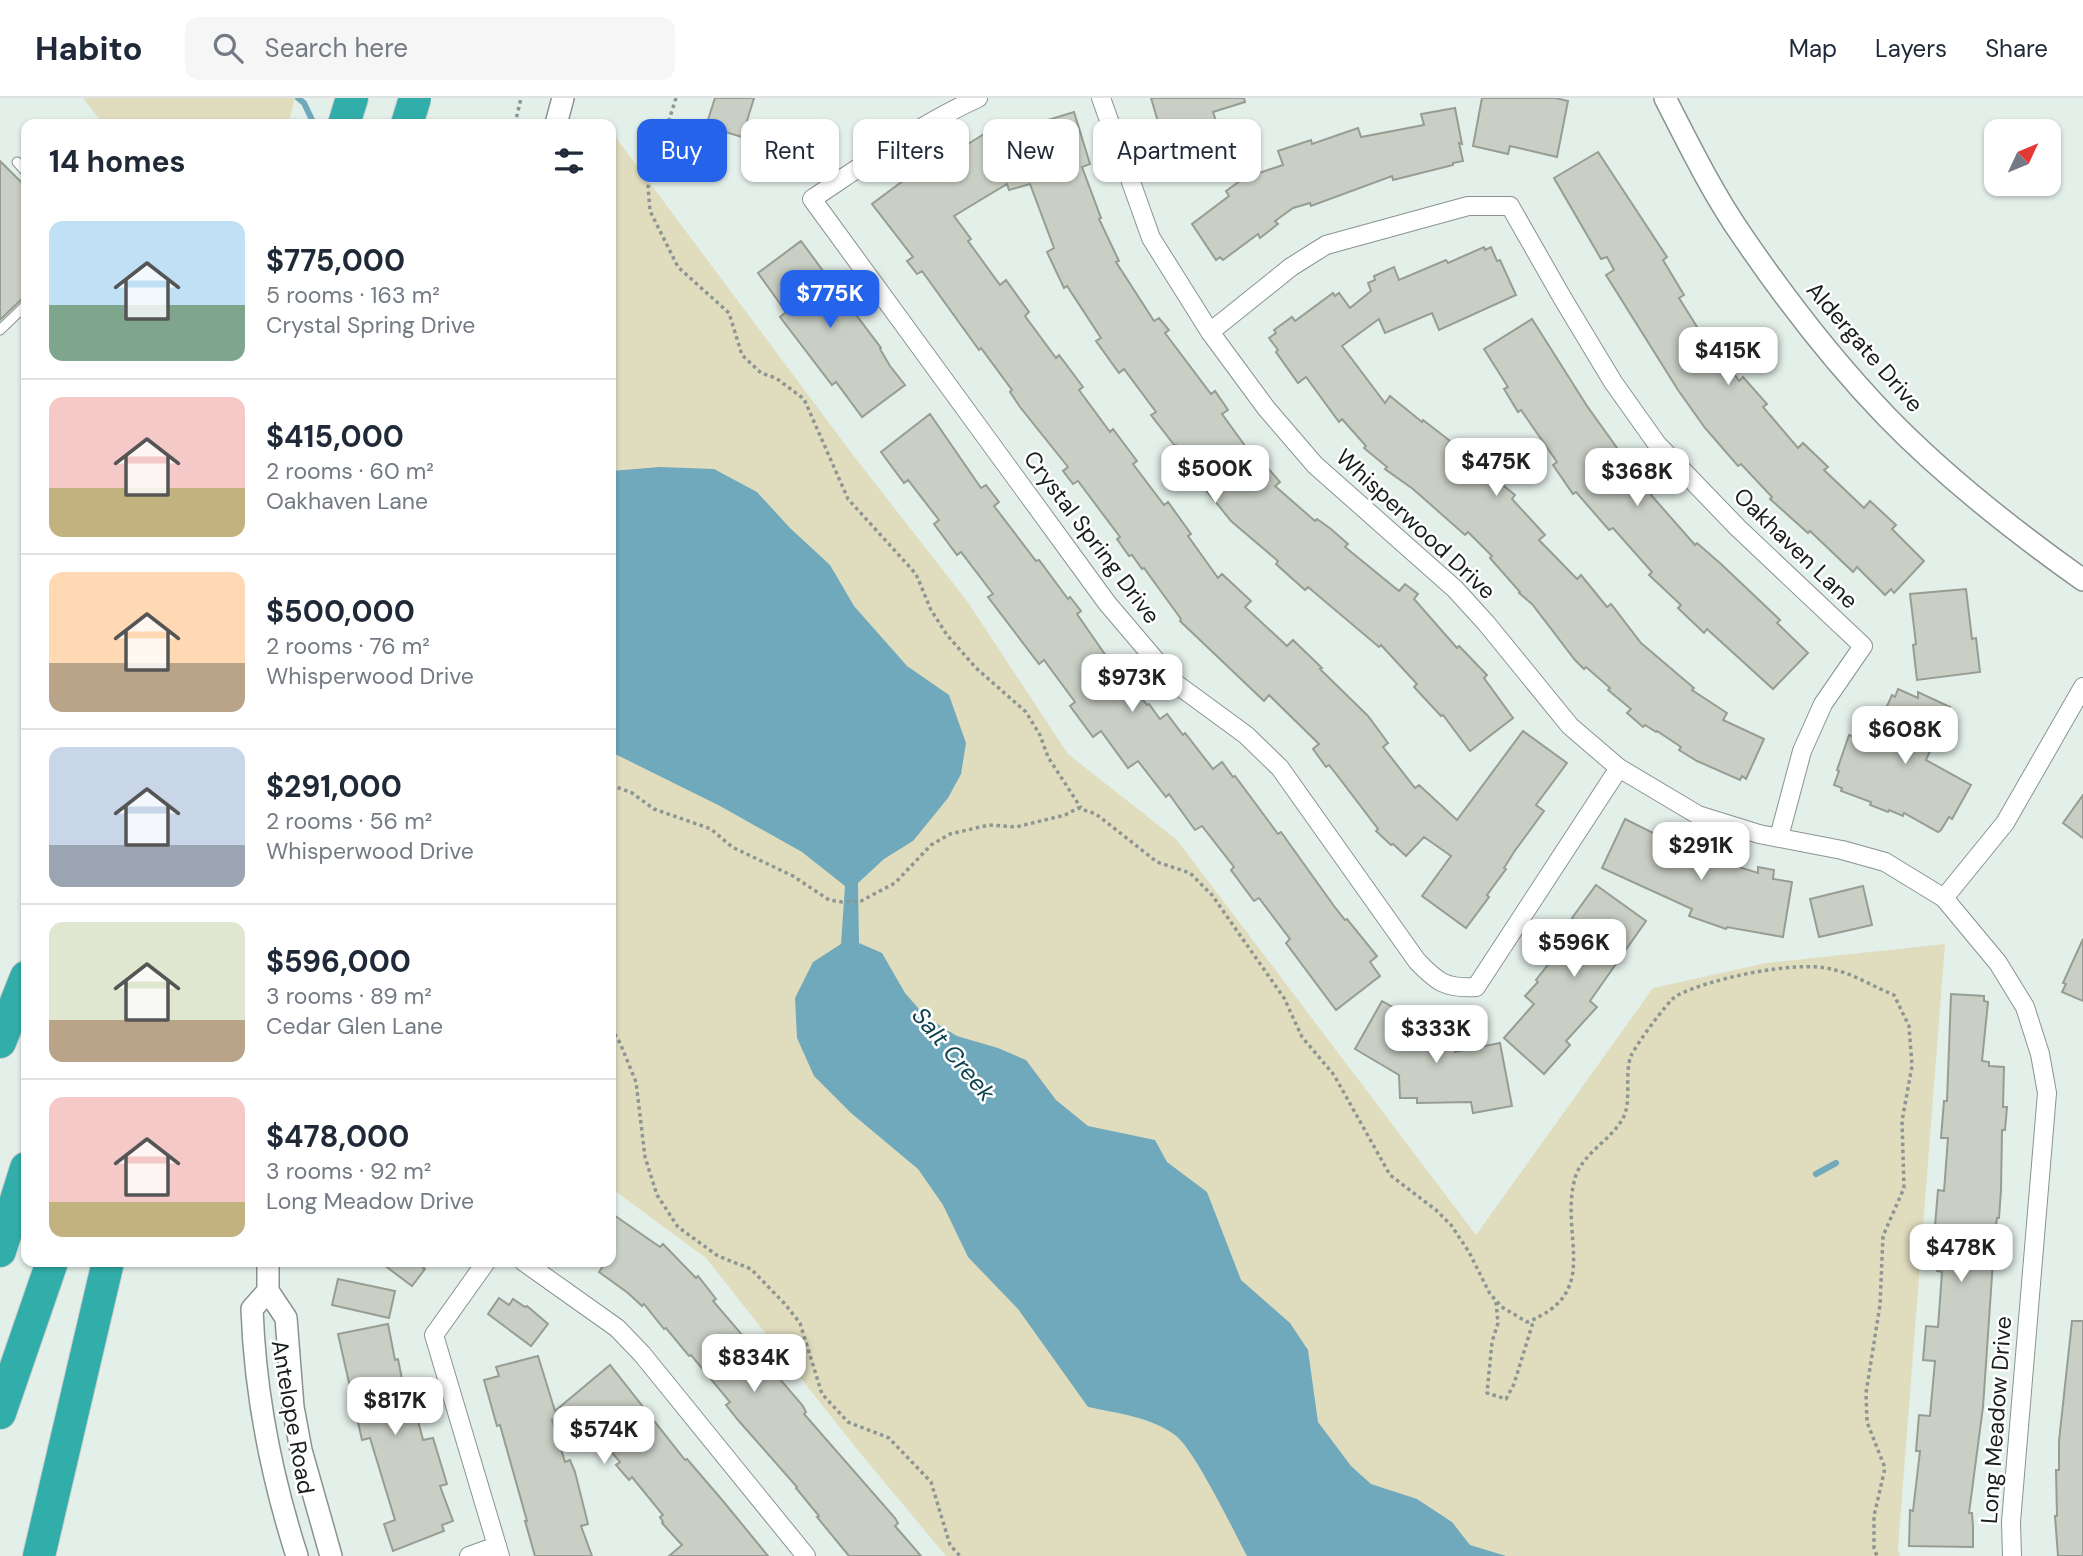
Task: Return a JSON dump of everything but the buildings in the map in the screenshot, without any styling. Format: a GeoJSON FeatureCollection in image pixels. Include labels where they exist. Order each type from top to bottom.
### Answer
{"type":"FeatureCollection","features":[{"type":"Feature","properties":{"kind":"highway"},"geometry":{"type":"LineString","coordinates":[[346,119],[352,98]]}},
{"type":"Feature","properties":{"kind":"highway"},"geometry":{"type":"LineString","coordinates":[[409,119],[415,98]]}},
{"type":"Feature","properties":{"kind":"highway"},"geometry":{"type":"LineString","coordinates":[[0,1042],[21,990]]}},
{"type":"Feature","properties":{"kind":"highway"},"geometry":{"type":"LineString","coordinates":[[0,1251],[21,1184]]}},
{"type":"Feature","properties":{"kind":"highway"},"geometry":{"type":"LineString","coordinates":[[0,1413],[50,1267]]}},
{"type":"Feature","properties":{"kind":"highway"},"geometry":{"type":"LineString","coordinates":[[39,1556],[107,1267]]}},
{"type":"Feature","properties":{"kind":"street"},"geometry":{"type":"LineString","coordinates":[[557,119],[563,98]]}},
{"type":"Feature","properties":{"kind":"street","name":"Crystal Spring Drive"},"geometry":{"type":"LineString","coordinates":[[978,98],[951,110],[895,144],[812,199],[1107,603],[1175,683],[1246,735],[1280,768],[1417,961],[1436,981],[1456,988],[1476,987],[1619,768]]}},
{"type":"Feature","properties":{"kind":"street","name":"Whisperwood Drive"},"geometry":{"type":"LineString","coordinates":[[1101,98],[1151,238],[1210,332],[1266,408],[1315,465],[1455,589],[1570,726],[1619,768],[1698,815],[1759,834],[1885,862],[1944,898]]}},
{"type":"Feature","properties":{"kind":"street","name":"Aldergate Drive"},"geometry":{"type":"LineString","coordinates":[[1665,98],[1742,236],[1811,329],[1886,416],[1973,497],[2083,580]]}},
{"type":"Feature","properties":{"kind":"street","name":"Oakhaven Lane"},"geometry":{"type":"LineString","coordinates":[[1210,332],[1291,267],[1326,244],[1468,206],[1510,206],[1613,382],[1657,444],[1738,528],[1863,646],[1823,704],[1802,751],[1779,837]]}},
{"type":"Feature","properties":{"kind":"street"},"geometry":{"type":"LineString","coordinates":[[1944,898],[2005,822],[2083,687]]}},
{"type":"Feature","properties":{"kind":"street","name":"Long Meadow Drive"},"geometry":{"type":"LineString","coordinates":[[1944,898],[1998,963],[2025,1007],[2040,1054],[2046,1093],[2011,1522],[2012,1556]]}},
{"type":"Feature","properties":{"kind":"street","name":"Antelope Road"},"geometry":{"type":"LineString","coordinates":[[268,1267],[268,1291],[286,1318],[293,1406],[300,1450],[331,1556]]}},
{"type":"Feature","properties":{"kind":"street"},"geometry":{"type":"LineString","coordinates":[[469,1556],[499,1551],[434,1335],[482,1267]]}},
{"type":"Feature","properties":{"kind":"street"},"geometry":{"type":"LineString","coordinates":[[531,1267],[617,1328],[642,1354],[806,1556]]}},
{"type":"Feature","properties":{"kind":"street","name":"Antelope Road"},"geometry":{"type":"LineString","coordinates":[[268,1291],[252,1309],[256,1371],[275,1483],[297,1556]]}},
{"type":"Feature","properties":{"kind":"lane"},"geometry":{"type":"LineString","coordinates":[[17,162],[21,166]]}},
{"type":"Feature","properties":{"kind":"lane"},"geometry":{"type":"LineString","coordinates":[[0,330],[21,310]]}},
{"type":"Feature","properties":{"kind":"path"},"geometry":{"type":"LineString","coordinates":[[516,119],[521,98]]}},
{"type":"Feature","properties":{"kind":"path"},"geometry":{"type":"LineString","coordinates":[[677,98],[648,187],[650,211],[678,267],[729,313],[742,355],[761,373],[776,378],[803,399],[848,499],[916,574],[931,610],[947,635],[976,668],[1008,693],[1026,712],[1040,735],[1048,757],[1082,810]]}},
{"type":"Feature","properties":{"kind":"path"},"geometry":{"type":"LineString","coordinates":[[616,787],[632,793],[654,809],[710,829],[732,847],[793,876],[829,900],[842,902],[861,901],[895,883],[932,845],[950,834],[989,825],[1016,827],[1065,815],[1077,808],[1096,814],[1157,862],[1190,873],[1212,895],[1284,998],[1302,1037],[1334,1075],[1390,1175],[1451,1225],[1469,1252],[1490,1294],[1527,1322],[1549,1313],[1563,1298],[1573,1281],[1570,1207],[1577,1173],[1624,1118],[1631,1056],[1673,998],[1714,981],[1794,967],[1831,968],[1894,995],[1909,1026],[1912,1066],[1902,1121],[1904,1188],[1883,1236],[1880,1305],[1866,1393],[1867,1422],[1885,1468],[1874,1516],[1874,1548],[1877,1556]]}},
{"type":"Feature","properties":{"kind":"path"},"geometry":{"type":"LineString","coordinates":[[616,1036],[636,1082],[645,1157],[657,1195],[678,1227],[718,1256],[751,1269],[784,1303],[800,1323],[822,1394],[848,1422],[889,1438],[931,1482],[950,1545],[961,1556]]}},
{"type":"Feature","properties":{"kind":"path"},"geometry":{"type":"LineString","coordinates":[[1496,1300],[1498,1323],[1492,1342],[1487,1393],[1506,1399],[1514,1384],[1534,1319]]}},
{"type":"Feature","properties":{"kind":"shaded area"},"geometry":{"type":"Polygon","coordinates":[[[83,98],[295,98],[289,119],[99,119],[83,98]]]}},
{"type":"Feature","properties":{"kind":"shaded area"},"geometry":{"type":"Polygon","coordinates":[[[616,138],[637,166],[637,182],[649,182],[853,455],[967,601],[1068,754],[1177,840],[1476,1235],[1653,988],[1766,963],[1945,944],[1898,1548],[1900,1556],[946,1556],[856,1448],[706,1258],[616,1192],[616,138]]]}},
{"type":"Feature","properties":{"kind":"water"},"geometry":{"type":"Polygon","coordinates":[[[660,467],[714,469],[757,492],[790,528],[830,565],[854,606],[907,666],[949,695],[966,743],[961,774],[948,798],[913,841],[884,859],[858,883],[859,943],[882,953],[905,993],[926,1017],[957,1036],[998,1048],[1026,1060],[1056,1100],[1088,1126],[1155,1140],[1167,1162],[1207,1192],[1241,1280],[1290,1323],[1308,1350],[1318,1422],[1351,1466],[1371,1484],[1417,1499],[1452,1522],[1470,1545],[1506,1556],[1247,1556],[1203,1473],[1183,1443],[1175,1435],[1155,1424],[1133,1416],[1088,1407],[1018,1309],[968,1257],[943,1205],[918,1169],[851,1113],[814,1076],[797,1038],[795,998],[813,962],[841,944],[845,886],[802,852],[720,806],[616,754],[616,471],[660,467]]]}},
{"type":"Feature","properties":{"kind":"waterway","name":"Salt Creek"},"geometry":{"type":"LineString","coordinates":[[298,98],[304,103],[312,119]]}},
{"type":"Feature","properties":{"kind":"waterway"},"geometry":{"type":"LineString","coordinates":[[1816,1174],[1836,1163]]}}]}
